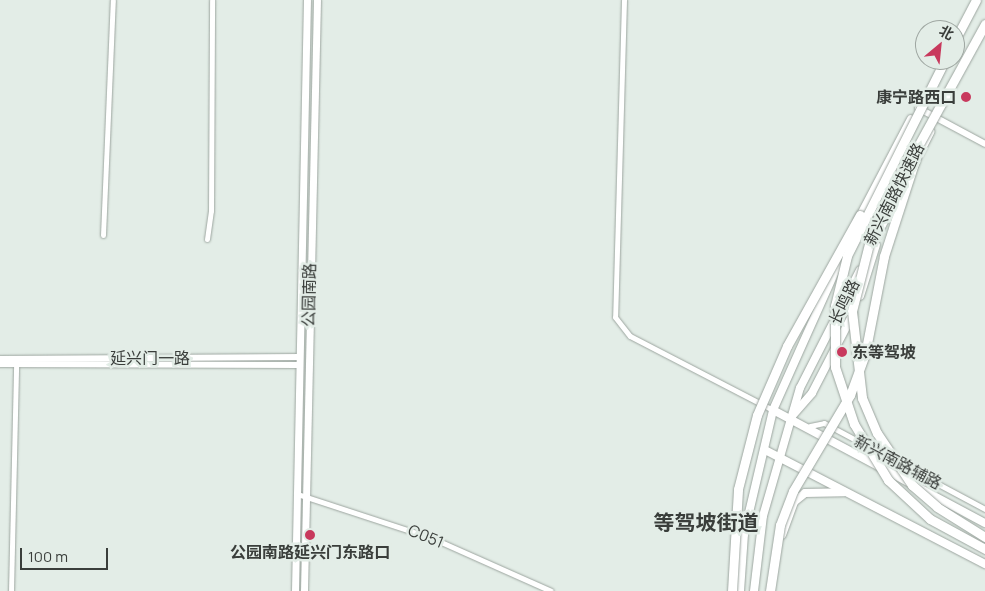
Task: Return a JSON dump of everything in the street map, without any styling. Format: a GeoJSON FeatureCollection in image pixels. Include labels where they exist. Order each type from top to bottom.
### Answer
{"type":"FeatureCollection","features":[{"type":"Feature","properties":{"kind":"highway"},"geometry":{"type":"LineString","coordinates":[[964,20],[974,0]]}},
{"type":"Feature","properties":{"kind":"highway","name":"新兴南路快速路"},"geometry":{"type":"LineString","coordinates":[[985,24],[873,228],[863,256],[852,311],[855,359],[862,398],[896,464],[937,507],[985,537]]}},
{"type":"Feature","properties":{"kind":"highway","name":"新兴南路快速路"},"geometry":{"type":"LineString","coordinates":[[938,70],[880,183],[839,280],[835,367],[854,424],[888,480],[930,519],[985,549]]}},
{"type":"Feature","properties":{"kind":"highway"},"geometry":{"type":"LineString","coordinates":[[770,591],[780,525],[793,491],[850,395],[865,354],[896,210],[926,132]]}},
{"type":"Feature","properties":{"kind":"highway"},"geometry":{"type":"LineString","coordinates":[[732,591],[738,490],[757,415],[787,346],[880,183]]}},
{"type":"Feature","properties":{"kind":"main road","name":"公园南路"},"geometry":{"type":"LineString","coordinates":[[295,591],[306,0]]}},
{"type":"Feature","properties":{"kind":"main road","name":"公园南路"},"geometry":{"type":"LineString","coordinates":[[304,591],[317,0]]}},
{"type":"Feature","properties":{"kind":"main road"},"geometry":{"type":"LineString","coordinates":[[963,20],[974,0]]}},
{"type":"Feature","properties":{"kind":"main road","name":"长鸣路"},"geometry":{"type":"LineString","coordinates":[[754,591],[759,540],[780,455],[800,388],[883,222],[985,32]]}},
{"type":"Feature","properties":{"kind":"main road","name":"长鸣路"},"geometry":{"type":"LineString","coordinates":[[740,591],[744,534],[773,410],[826,289],[938,70]]}},
{"type":"Feature","properties":{"kind":"main road"},"geometry":{"type":"LineString","coordinates":[[790,418],[812,393],[856,308],[883,222]]}},
{"type":"Feature","properties":{"kind":"main road"},"geometry":{"type":"LineString","coordinates":[[773,410],[810,426],[985,522]]}},
{"type":"Feature","properties":{"kind":"main road"},"geometry":{"type":"LineString","coordinates":[[765,450],[780,455],[983,564]]}},
{"type":"Feature","properties":{"kind":"main road"},"geometry":{"type":"LineString","coordinates":[[774,591],[784,527],[794,502],[816,490],[855,495]]}},
{"type":"Feature","properties":{"kind":"street"},"geometry":{"type":"LineString","coordinates":[[104,235],[113,0]]}},
{"type":"Feature","properties":{"kind":"street"},"geometry":{"type":"LineString","coordinates":[[207,239],[211,211],[212,0]]}},
{"type":"Feature","properties":{"kind":"street"},"geometry":{"type":"LineString","coordinates":[[624,0],[615,317],[630,336],[773,410]]}},
{"type":"Feature","properties":{"kind":"street"},"geometry":{"type":"LineString","coordinates":[[917,108],[985,144]]}},
{"type":"Feature","properties":{"kind":"street","name":"延兴门一路"},"geometry":{"type":"LineString","coordinates":[[0,364],[16,362],[300,357]]}},
{"type":"Feature","properties":{"kind":"street","name":"延兴门一路"},"geometry":{"type":"LineString","coordinates":[[0,359],[16,362],[300,365]]}},
{"type":"Feature","properties":{"kind":"street"},"geometry":{"type":"LineString","coordinates":[[11,591],[16,362]]}},
{"type":"Feature","properties":{"kind":"street","name":"新兴南路辅路"},"geometry":{"type":"LineString","coordinates":[[810,426],[824,423],[985,508]]}},
{"type":"Feature","properties":{"kind":"street","name":"C051"},"geometry":{"type":"LineString","coordinates":[[297,494],[432,538],[551,591]]}},
{"type":"Feature","properties":{"kind":"place","name":"康宁路西口"},"geometry":{"type":"Point","coordinates":[966,97]}},
{"type":"Feature","properties":{"kind":"place","name":"东等驾坡"},"geometry":{"type":"Point","coordinates":[842,352]}},
{"type":"Feature","properties":{"kind":"place","name":"公园南路延兴门东路口"},"geometry":{"type":"Point","coordinates":[310,535]}},
{"type":"Feature","properties":{"kind":"district","name":"等驾坡街道"},"geometry":{"type":"Point","coordinates":[706,522]}}]}
